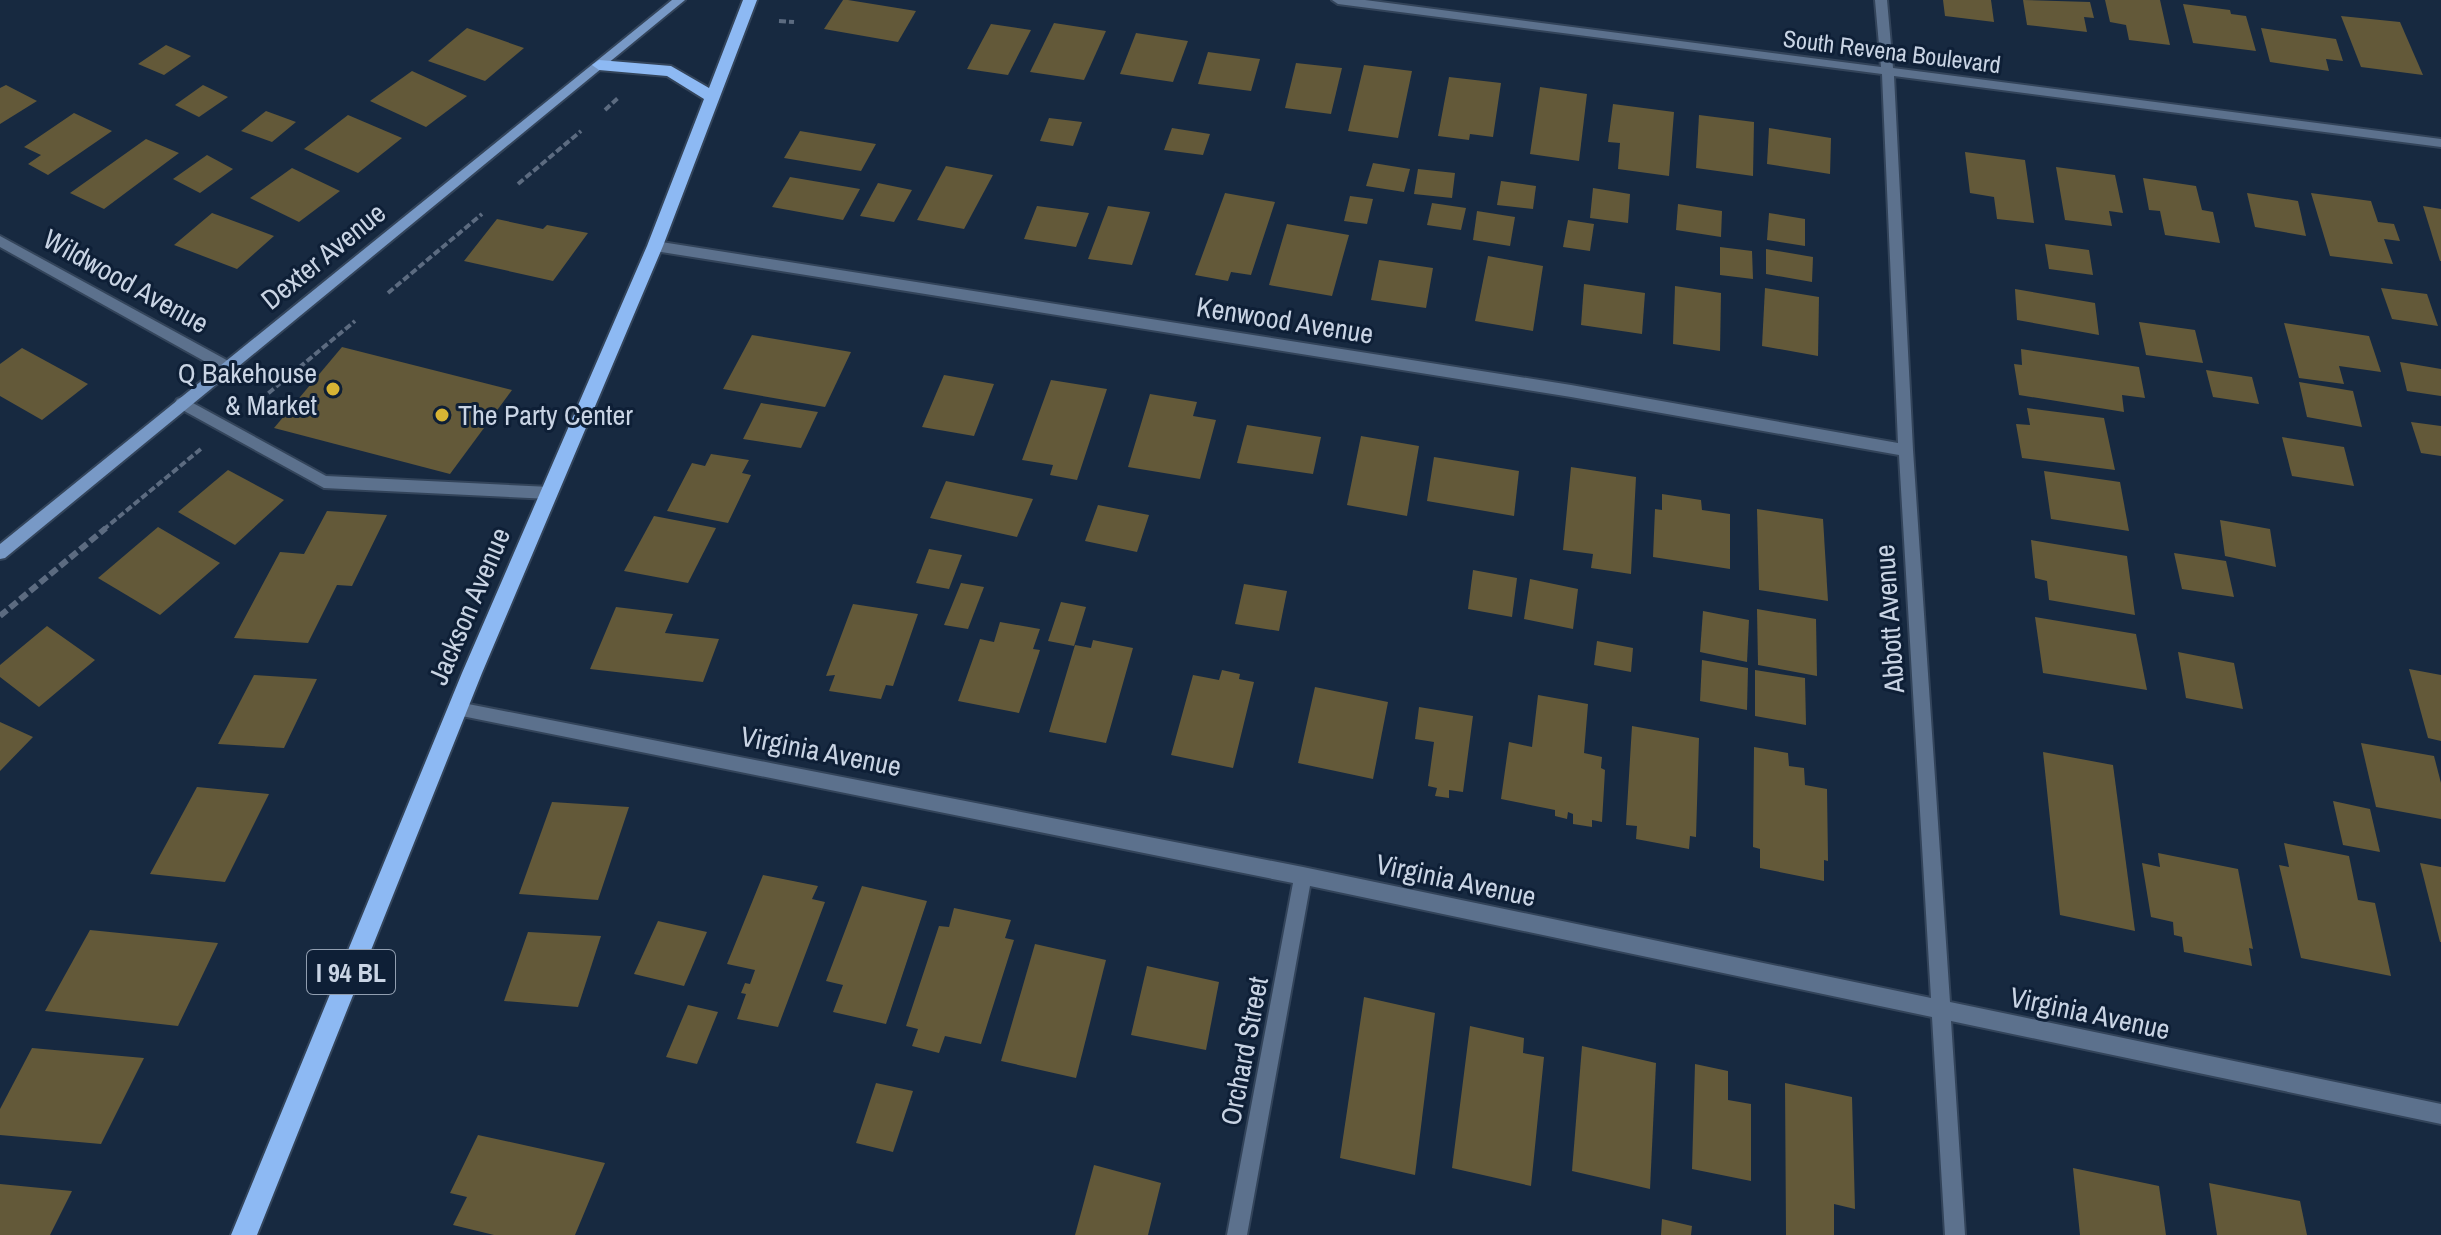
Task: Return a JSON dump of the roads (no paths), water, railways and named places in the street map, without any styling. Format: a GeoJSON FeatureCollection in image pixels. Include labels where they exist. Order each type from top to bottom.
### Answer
{"type":"FeatureCollection","features":[{"type":"Feature","properties":{"kind":"main road","name":"Dexter Avenue"},"geometry":{"type":"LineString","coordinates":[[0,553],[679,0]]}},
{"type":"Feature","properties":{"kind":"main road","name":"Jackson Avenue"},"geometry":{"type":"LineString","coordinates":[[244,1235],[458,709],[655,246],[750,0]]}},
{"type":"Feature","properties":{"kind":"main road"},"geometry":{"type":"LineString","coordinates":[[599,65],[671,71],[714,98]]}},
{"type":"Feature","properties":{"kind":"street","name":"South Revena Boulevard"},"geometry":{"type":"LineString","coordinates":[[1338,0],[2441,143]]}},
{"type":"Feature","properties":{"kind":"street","name":"Abbott Avenue"},"geometry":{"type":"LineString","coordinates":[[1881,0],[1891,113],[1906,450],[1955,1235]]}},
{"type":"Feature","properties":{"kind":"street","name":"Wildwood Avenue"},"geometry":{"type":"LineString","coordinates":[[0,241],[227,367]]}},
{"type":"Feature","properties":{"kind":"street","name":"Kenwood Avenue"},"geometry":{"type":"LineString","coordinates":[[655,246],[1571,391],[1906,450]]}},
{"type":"Feature","properties":{"kind":"street"},"geometry":{"type":"LineString","coordinates":[[182,403],[324,482],[550,493]]}},
{"type":"Feature","properties":{"kind":"street","name":"Virginia Avenue"},"geometry":{"type":"LineString","coordinates":[[458,709],[1303,876],[2441,1114]]}},
{"type":"Feature","properties":{"kind":"street","name":"Orchard Street"},"geometry":{"type":"LineString","coordinates":[[1237,1235],[1303,876]]}},
{"type":"Feature","properties":{"kind":"place","name":"Q Bakehouse & Market"},"geometry":{"type":"Point","coordinates":[333,389]}},
{"type":"Feature","properties":{"kind":"place","name":"The Party Center"},"geometry":{"type":"Point","coordinates":[442,415]}}]}
